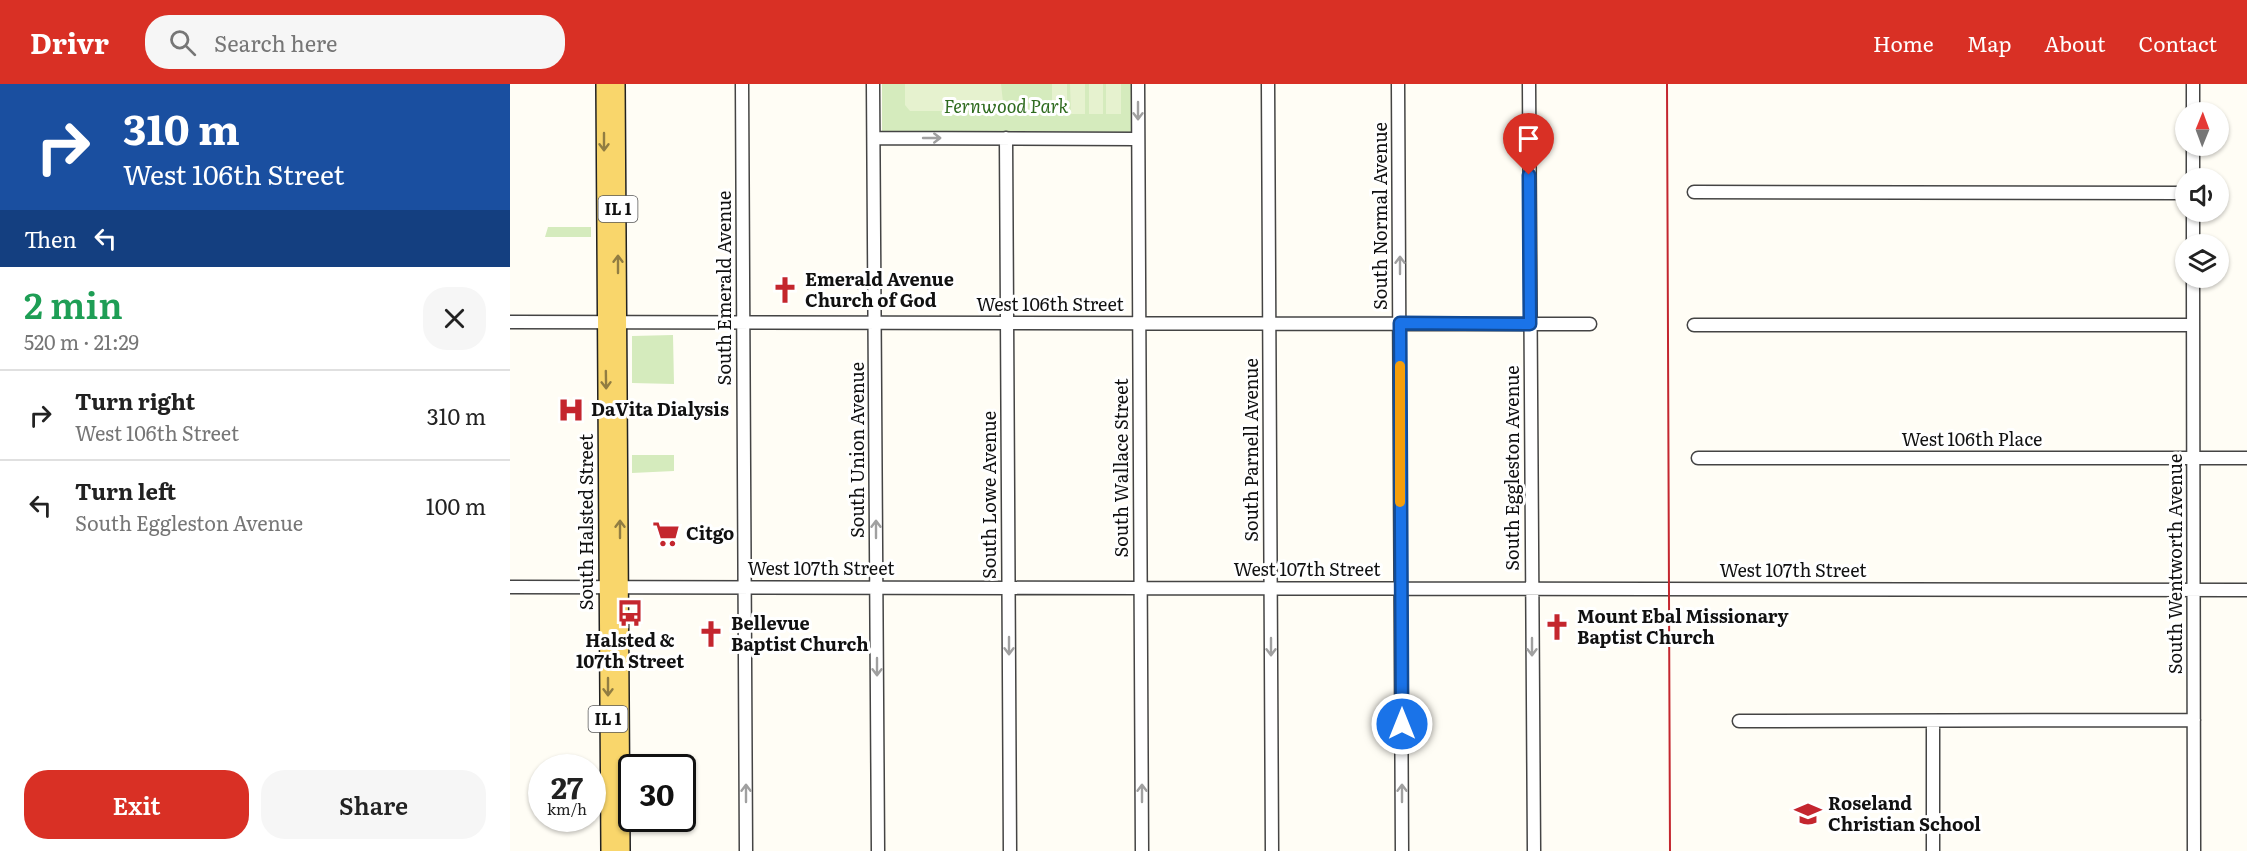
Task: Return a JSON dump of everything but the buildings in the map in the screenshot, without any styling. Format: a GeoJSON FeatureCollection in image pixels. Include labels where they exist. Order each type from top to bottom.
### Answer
{"type":"FeatureCollection","features":[{"type":"Feature","properties":{"kind":"main road","name":"South Halsted Street"},"geometry":{"type":"LineString","coordinates":[[604,84],[612,322],[614,587],[622,851]]}},
{"type":"Feature","properties":{"kind":"main road","name":"South Halsted Street"},"geometry":{"type":"LineString","coordinates":[[612,322],[617,84]]}},
{"type":"Feature","properties":{"kind":"main road","name":"South Halsted Street"},"geometry":{"type":"LineString","coordinates":[[609,851],[614,587]]}},
{"type":"Feature","properties":{"kind":"street","name":"South Emerald Avenue"},"geometry":{"type":"LineString","coordinates":[[742,84],[746,851]]}},
{"type":"Feature","properties":{"kind":"street","name":"South Union Avenue"},"geometry":{"type":"LineString","coordinates":[[873,84],[878,851]]}},
{"type":"Feature","properties":{"kind":"street","name":"South Wallace Street"},"geometry":{"type":"LineString","coordinates":[[1138,84],[1142,851]]}},
{"type":"Feature","properties":{"kind":"street","name":"South Parnell Avenue"},"geometry":{"type":"LineString","coordinates":[[1268,84],[1272,851]]}},
{"type":"Feature","properties":{"kind":"street","name":"South Normal Avenue"},"geometry":{"type":"LineString","coordinates":[[1398,84],[1402,851]]}},
{"type":"Feature","properties":{"kind":"street","name":"South Eggleston Avenue"},"geometry":{"type":"LineString","coordinates":[[1529,84],[1534,851]]}},
{"type":"Feature","properties":{"kind":"street"},"geometry":{"type":"LineString","coordinates":[[2193,84],[2193,102]]}},
{"type":"Feature","properties":{"kind":"street"},"geometry":{"type":"LineString","coordinates":[[873,138],[1138,139]]}},
{"type":"Feature","properties":{"kind":"street","name":"South Lowe Avenue"},"geometry":{"type":"LineString","coordinates":[[1006,138],[1010,851]]}},
{"type":"Feature","properties":{"kind":"street"},"geometry":{"type":"LineString","coordinates":[[1694,192],[2175,193]]}},
{"type":"Feature","properties":{"kind":"street","name":"South Wentworth Avenue"},"geometry":{"type":"LineString","coordinates":[[2193,288],[2194,851]]}},
{"type":"Feature","properties":{"kind":"street","name":"West 106th Street"},"geometry":{"type":"LineString","coordinates":[[510,322],[1590,324]]}},
{"type":"Feature","properties":{"kind":"street"},"geometry":{"type":"LineString","coordinates":[[1694,325],[2193,325]]}},
{"type":"Feature","properties":{"kind":"street","name":"West 106th Place"},"geometry":{"type":"LineString","coordinates":[[1698,458],[2247,458]]}},
{"type":"Feature","properties":{"kind":"street","name":"West 107th Street"},"geometry":{"type":"LineString","coordinates":[[510,587],[2247,590]]}},
{"type":"Feature","properties":{"kind":"street"},"geometry":{"type":"LineString","coordinates":[[1739,721],[2194,720]]}},
{"type":"Feature","properties":{"kind":"street"},"geometry":{"type":"LineString","coordinates":[[1933,721],[1933,851]]}},
{"type":"Feature","properties":{"kind":"green space","name":"Fernwood Park"},"geometry":{"type":"Polygon","coordinates":[[[882,84],[1131,84],[1131,132],[882,131],[882,84]]]}},
{"type":"Feature","properties":{"kind":"green space"},"geometry":{"type":"Polygon","coordinates":[[[905,84],[1001,84],[1004,111],[910,111],[905,105],[905,84]]]}},
{"type":"Feature","properties":{"kind":"green space"},"geometry":{"type":"Polygon","coordinates":[[[1052,84],[1067,84],[1067,114],[1052,114],[1052,84]]]}},
{"type":"Feature","properties":{"kind":"green space"},"geometry":{"type":"Polygon","coordinates":[[[1070,84],[1085,84],[1085,114],[1071,114],[1070,84]]]}},
{"type":"Feature","properties":{"kind":"green space"},"geometry":{"type":"Polygon","coordinates":[[[1089,84],[1103,84],[1103,114],[1089,114],[1089,84]]]}},
{"type":"Feature","properties":{"kind":"green space"},"geometry":{"type":"Polygon","coordinates":[[[1106,84],[1121,84],[1121,114],[1106,114],[1106,84]]]}},
{"type":"Feature","properties":{"kind":"green space"},"geometry":{"type":"Polygon","coordinates":[[[548,227],[591,227],[591,237],[545,237],[548,227]]]}},
{"type":"Feature","properties":{"kind":"green space"},"geometry":{"type":"Polygon","coordinates":[[[673,335],[674,384],[632,383],[632,336],[673,335]]]}},
{"type":"Feature","properties":{"kind":"green space"},"geometry":{"type":"Polygon","coordinates":[[[632,455],[674,455],[674,471],[632,473],[632,455]]]}},
{"type":"Feature","properties":{"kind":"railway"},"geometry":{"type":"LineString","coordinates":[[1667,84],[1670,851]]}},
{"type":"Feature","properties":{"kind":"slow traffic"},"geometry":{"type":"LineString","coordinates":[[1400,366],[1400,502]]}},
{"type":"Feature","properties":{"kind":"place","name":"Emerald Avenue Church of God"},"geometry":{"type":"Point","coordinates":[785,290]}},
{"type":"Feature","properties":{"kind":"place","name":"DaVita Dialysis"},"geometry":{"type":"Point","coordinates":[571,410]}},
{"type":"Feature","properties":{"kind":"place","name":"Citgo"},"geometry":{"type":"Point","coordinates":[666,534]}},
{"type":"Feature","properties":{"kind":"place","name":"Halsted & 107th Street"},"geometry":{"type":"Point","coordinates":[630,613]}},
{"type":"Feature","properties":{"kind":"place","name":"Mount Ebal Missionary Baptist Church"},"geometry":{"type":"Point","coordinates":[1557,627]}},
{"type":"Feature","properties":{"kind":"place","name":"Bellevue Baptist Church"},"geometry":{"type":"Point","coordinates":[711,634]}},
{"type":"Feature","properties":{"kind":"place","name":"Roseland Christian School"},"geometry":{"type":"Point","coordinates":[1808,814]}},
{"type":"Feature","properties":{"kind":"route"},"geometry":{"type":"LineString","coordinates":[[1402,724],[1400,323],[1530,324],[1529,175]]}}]}
